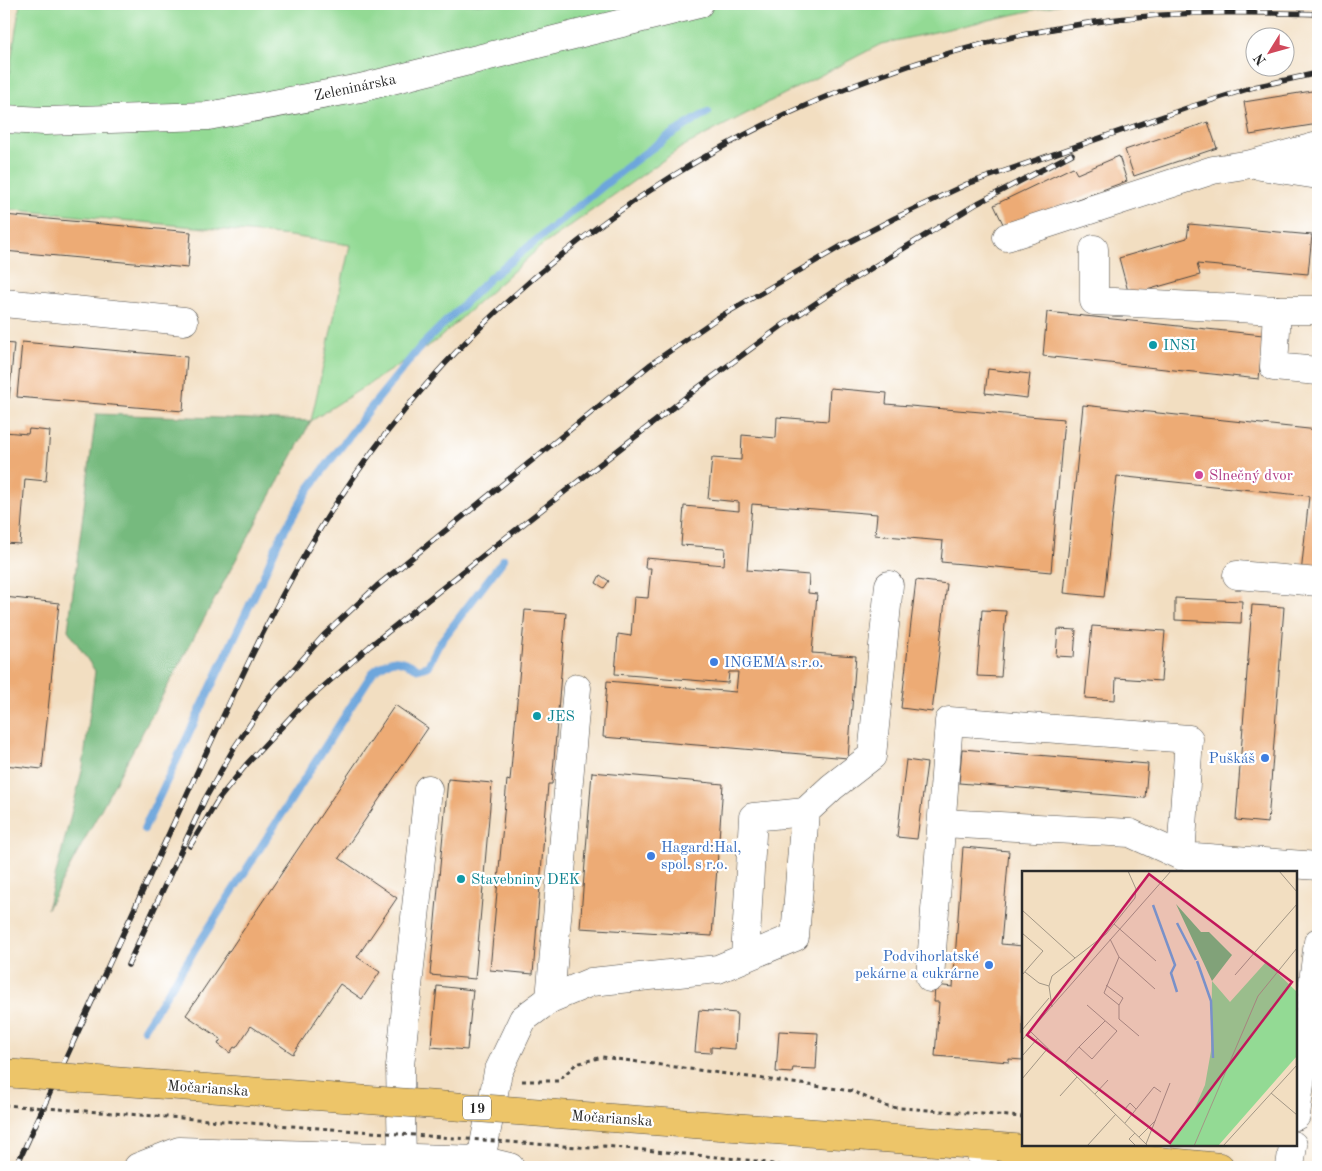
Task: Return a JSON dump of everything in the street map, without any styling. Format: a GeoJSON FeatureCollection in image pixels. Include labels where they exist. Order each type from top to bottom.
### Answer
{"type":"FeatureCollection","features":[{"type":"Feature","properties":{"kind":"main road","name":"Močarianska"},"geometry":{"type":"LineString","coordinates":[[4,1073],[950,1143],[982,1156],[1220,1167]]}},
{"type":"Feature","properties":{"kind":"lane","name":"Zeleninárska"},"geometry":{"type":"LineString","coordinates":[[4,119],[45,121],[208,116],[360,88],[699,4]]}},
{"type":"Feature","properties":{"kind":"lane"},"geometry":{"type":"LineString","coordinates":[[1007,236],[1213,170],[1251,164],[1318,146]]}},
{"type":"Feature","properties":{"kind":"lane"},"geometry":{"type":"LineString","coordinates":[[1251,164],[1318,175]]}},
{"type":"Feature","properties":{"kind":"lane"},"geometry":{"type":"LineString","coordinates":[[1094,249],[1094,300],[1277,310],[1318,310]]}},
{"type":"Feature","properties":{"kind":"lane"},"geometry":{"type":"LineString","coordinates":[[4,303],[184,322]]}},
{"type":"Feature","properties":{"kind":"lane"},"geometry":{"type":"LineString","coordinates":[[1277,310],[1274,367],[1318,371]]}},
{"type":"Feature","properties":{"kind":"lane"},"geometry":{"type":"LineString","coordinates":[[1237,575],[1318,582]]}},
{"type":"Feature","properties":{"kind":"lane"},"geometry":{"type":"LineString","coordinates":[[746,957],[753,816],[805,812],[832,787],[872,756],[889,585]]}},
{"type":"Feature","properties":{"kind":"lane"},"geometry":{"type":"LineString","coordinates":[[550,999],[577,688]]}},
{"type":"Feature","properties":{"kind":"lane"},"geometry":{"type":"LineString","coordinates":[[930,978],[950,720],[1189,739],[1181,856]]}},
{"type":"Feature","properties":{"kind":"lane"},"geometry":{"type":"LineString","coordinates":[[402,1158],[400,1066],[428,789]]}},
{"type":"Feature","properties":{"kind":"lane"},"geometry":{"type":"LineString","coordinates":[[481,1160],[498,1072],[523,1019],[550,999],[591,982],[718,969],[795,937],[805,812]]}},
{"type":"Feature","properties":{"kind":"lane"},"geometry":{"type":"LineString","coordinates":[[942,823],[1130,833],[1181,856],[1318,866]]}},
{"type":"Feature","properties":{"kind":"lane"},"geometry":{"type":"LineString","coordinates":[[1304,1109],[1318,942]]}},
{"type":"Feature","properties":{"kind":"lane"},"geometry":{"type":"LineString","coordinates":[[1290,1167],[1293,1146]]}},
{"type":"Feature","properties":{"kind":"lane"},"geometry":{"type":"LineString","coordinates":[[138,1167],[179,1151],[481,1160],[510,1167]]}},
{"type":"Feature","properties":{"kind":"path"},"geometry":{"type":"LineString","coordinates":[[497,1081],[558,1081],[576,1064],[602,1057],[852,1091],[888,1107],[1022,1117]]}},
{"type":"Feature","properties":{"kind":"path"},"geometry":{"type":"LineString","coordinates":[[4,1105],[591,1148],[604,1146],[757,1160],[787,1167]]}},
{"type":"Feature","properties":{"kind":"green space"},"geometry":{"type":"Polygon","coordinates":[[[20,4],[1061,4],[881,44],[682,147],[540,247],[436,341],[311,421],[350,245],[290,236],[4,209],[4,106],[20,4]]]}},
{"type":"Feature","properties":{"kind":"green space"},"geometry":{"type":"Polygon","coordinates":[[[96,414],[311,421],[47,909],[83,767],[95,671],[68,630],[96,414]]]}},
{"type":"Feature","properties":{"kind":"building"},"geometry":{"type":"Polygon","coordinates":[[[1318,90],[1318,124],[1250,135],[1244,102],[1318,90]]]}},
{"type":"Feature","properties":{"kind":"building"},"geometry":{"type":"Polygon","coordinates":[[[1208,122],[1217,148],[1134,176],[1125,150],[1208,122]]]}},
{"type":"Feature","properties":{"kind":"building"},"geometry":{"type":"Polygon","coordinates":[[[1119,156],[1127,181],[1004,226],[994,205],[1073,167],[1077,174],[1119,156]]]}},
{"type":"Feature","properties":{"kind":"building"},"geometry":{"type":"Polygon","coordinates":[[[4,215],[191,232],[188,268],[4,251],[4,215]]]}},
{"type":"Feature","properties":{"kind":"building"},"geometry":{"type":"Polygon","coordinates":[[[1189,224],[1312,235],[1308,274],[1197,264],[1200,275],[1129,295],[1119,258],[1187,238],[1189,224]]]}},
{"type":"Feature","properties":{"kind":"building"},"geometry":{"type":"Polygon","coordinates":[[[1318,247],[1318,275],[1314,274],[1318,247]]]}},
{"type":"Feature","properties":{"kind":"building","name":"INSI"},"geometry":{"type":"Polygon","coordinates":[[[1047,312],[1263,335],[1259,379],[1043,356],[1047,312]]]}},
{"type":"Feature","properties":{"kind":"building"},"geometry":{"type":"Polygon","coordinates":[[[22,342],[187,357],[183,411],[17,397],[22,342]]]}},
{"type":"Feature","properties":{"kind":"building"},"geometry":{"type":"Polygon","coordinates":[[[4,343],[14,344],[9,399],[4,398],[4,343]]]}},
{"type":"Feature","properties":{"kind":"building"},"geometry":{"type":"Polygon","coordinates":[[[988,369],[1030,374],[1027,398],[985,393],[988,369]]]}},
{"type":"Feature","properties":{"kind":"building"},"geometry":{"type":"Polygon","coordinates":[[[830,388],[887,393],[886,404],[1064,419],[1051,572],[941,562],[943,541],[875,535],[877,514],[752,504],[747,570],[809,575],[808,593],[817,594],[812,653],[856,656],[848,758],[603,737],[607,681],[736,692],[738,672],[729,672],[728,683],[615,674],[618,634],[631,636],[634,597],[648,598],[651,568],[645,568],[646,558],[724,565],[725,548],[681,545],[684,506],[739,511],[739,502],[708,499],[712,458],[741,460],[742,435],[776,438],[777,417],[828,421],[830,388]]]}},
{"type":"Feature","properties":{"kind":"building"},"geometry":{"type":"Polygon","coordinates":[[[1083,405],[1318,430],[1318,576],[1301,574],[1309,496],[1117,476],[1104,597],[1064,593],[1083,405]]]}},
{"type":"Feature","properties":{"kind":"building"},"geometry":{"type":"Polygon","coordinates":[[[29,429],[50,431],[46,481],[25,479],[20,544],[4,543],[4,432],[28,434],[29,429]]]}},
{"type":"Feature","properties":{"kind":"building"},"geometry":{"type":"Polygon","coordinates":[[[600,575],[609,581],[604,588],[596,583],[600,575]]]}},
{"type":"Feature","properties":{"kind":"building"},"geometry":{"type":"Polygon","coordinates":[[[916,580],[947,584],[932,712],[901,708],[916,580]]]}},
{"type":"Feature","properties":{"kind":"building"},"geometry":{"type":"Polygon","coordinates":[[[4,597],[59,603],[42,769],[4,765],[4,597]]]}},
{"type":"Feature","properties":{"kind":"building"},"geometry":{"type":"Polygon","coordinates":[[[1175,598],[1242,601],[1241,623],[1175,620],[1175,598]]]}},
{"type":"Feature","properties":{"kind":"building"},"geometry":{"type":"Polygon","coordinates":[[[1252,605],[1284,607],[1268,823],[1236,820],[1252,605]]]}},
{"type":"Feature","properties":{"kind":"building"},"geometry":{"type":"Polygon","coordinates":[[[525,610],[566,613],[552,784],[548,784],[533,974],[490,970],[507,780],[510,781],[525,610]]]}},
{"type":"Feature","properties":{"kind":"building"},"geometry":{"type":"Polygon","coordinates":[[[982,610],[1006,611],[1001,677],[977,676],[982,610]]]}},
{"type":"Feature","properties":{"kind":"building"},"geometry":{"type":"Polygon","coordinates":[[[1092,626],[1165,631],[1161,681],[1116,678],[1115,700],[1085,698],[1092,626]]]}},
{"type":"Feature","properties":{"kind":"building"},"geometry":{"type":"Polygon","coordinates":[[[1058,629],[1076,630],[1074,657],[1056,656],[1058,629]]]}},
{"type":"Feature","properties":{"kind":"building"},"geometry":{"type":"Polygon","coordinates":[[[395,705],[428,728],[339,858],[397,898],[357,957],[380,972],[362,999],[340,984],[293,1054],[251,1026],[236,1048],[234,1047],[230,1053],[218,1044],[221,1039],[186,1015],[395,705]]]}},
{"type":"Feature","properties":{"kind":"building"},"geometry":{"type":"Polygon","coordinates":[[[962,749],[1148,764],[1145,798],[959,783],[962,749]]]}},
{"type":"Feature","properties":{"kind":"building"},"geometry":{"type":"Polygon","coordinates":[[[906,760],[927,763],[917,839],[897,837],[906,760]]]}},
{"type":"Feature","properties":{"kind":"building","name":"Hagard:Hal, spol. s r.o."},"geometry":{"type":"Polygon","coordinates":[[[592,772],[723,784],[712,936],[580,928],[592,772]]]}},
{"type":"Feature","properties":{"kind":"building","name":"Stavebniny DEK"},"geometry":{"type":"Polygon","coordinates":[[[448,779],[492,783],[475,979],[430,975],[448,779]]]}},
{"type":"Feature","properties":{"kind":"building","name":"Podvihorlatské pekárne a cukrárne"},"geometry":{"type":"Polygon","coordinates":[[[963,847],[1009,851],[1001,944],[1022,946],[1022,1060],[1009,1059],[1009,1062],[935,1056],[939,1002],[934,1002],[935,985],[953,987],[963,847]]]}},
{"type":"Feature","properties":{"kind":"building"},"geometry":{"type":"Polygon","coordinates":[[[437,986],[473,990],[467,1050],[431,1047],[437,986]]]}},
{"type":"Feature","properties":{"kind":"building"},"geometry":{"type":"Polygon","coordinates":[[[699,1010],[737,1013],[735,1049],[711,1047],[711,1053],[695,1052],[699,1010]]]}},
{"type":"Feature","properties":{"kind":"building"},"geometry":{"type":"Polygon","coordinates":[[[779,1031],[818,1033],[816,1069],[793,1068],[792,1073],[776,1072],[779,1031]]]}},
{"type":"Feature","properties":{"kind":"waterway"},"geometry":{"type":"LineString","coordinates":[[263,577],[279,540],[308,490],[421,346],[491,277],[633,162],[667,137],[708,112]]}},
{"type":"Feature","properties":{"kind":"waterway"},"geometry":{"type":"LineString","coordinates":[[144,1029],[373,672],[385,663],[395,660],[419,669],[428,666],[439,644],[504,559]]}},
{"type":"Feature","properties":{"kind":"waterway"},"geometry":{"type":"LineString","coordinates":[[144,829],[261,581]]}},
{"type":"Feature","properties":{"kind":"railway"},"geometry":{"type":"LineString","coordinates":[[16,1167],[236,689],[293,575],[337,502],[407,407],[487,321],[575,244],[671,177],[773,120],[882,75],[994,41],[1110,20],[1188,14],[1318,14]]}},
{"type":"Feature","properties":{"kind":"railway"},"geometry":{"type":"LineString","coordinates":[[128,965],[205,799],[234,748],[268,698],[324,635],[377,586],[651,364],[716,319],[845,244],[967,184],[1190,107],[1254,87],[1318,73]]}},
{"type":"Feature","properties":{"kind":"railway"},"geometry":{"type":"LineString","coordinates":[[190,846],[218,800],[246,765],[301,706],[370,646],[499,543],[699,387],[783,325],[834,291],[978,203],[1072,154]]}},
{"type":"Feature","properties":{"kind":"place","name":"INSI"},"geometry":{"type":"Point","coordinates":[1153,345]}},
{"type":"Feature","properties":{"kind":"place","name":"Slnečný dvor"},"geometry":{"type":"Point","coordinates":[1199,475]}},
{"type":"Feature","properties":{"kind":"place","name":"INGEMA s.r.o."},"geometry":{"type":"Point","coordinates":[714,662]}},
{"type":"Feature","properties":{"kind":"place","name":"JES"},"geometry":{"type":"Point","coordinates":[537,716]}},
{"type":"Feature","properties":{"kind":"place","name":"Puškáš"},"geometry":{"type":"Point","coordinates":[1265,758]}},
{"type":"Feature","properties":{"kind":"place","name":"Hagard:Hal, spol. s r.o."},"geometry":{"type":"Point","coordinates":[651,856]}},
{"type":"Feature","properties":{"kind":"place","name":"Stavebniny DEK"},"geometry":{"type":"Point","coordinates":[461,879]}},
{"type":"Feature","properties":{"kind":"place","name":"Podvihorlatské pekárne a cukrárne"},"geometry":{"type":"Point","coordinates":[989,965]}}]}
